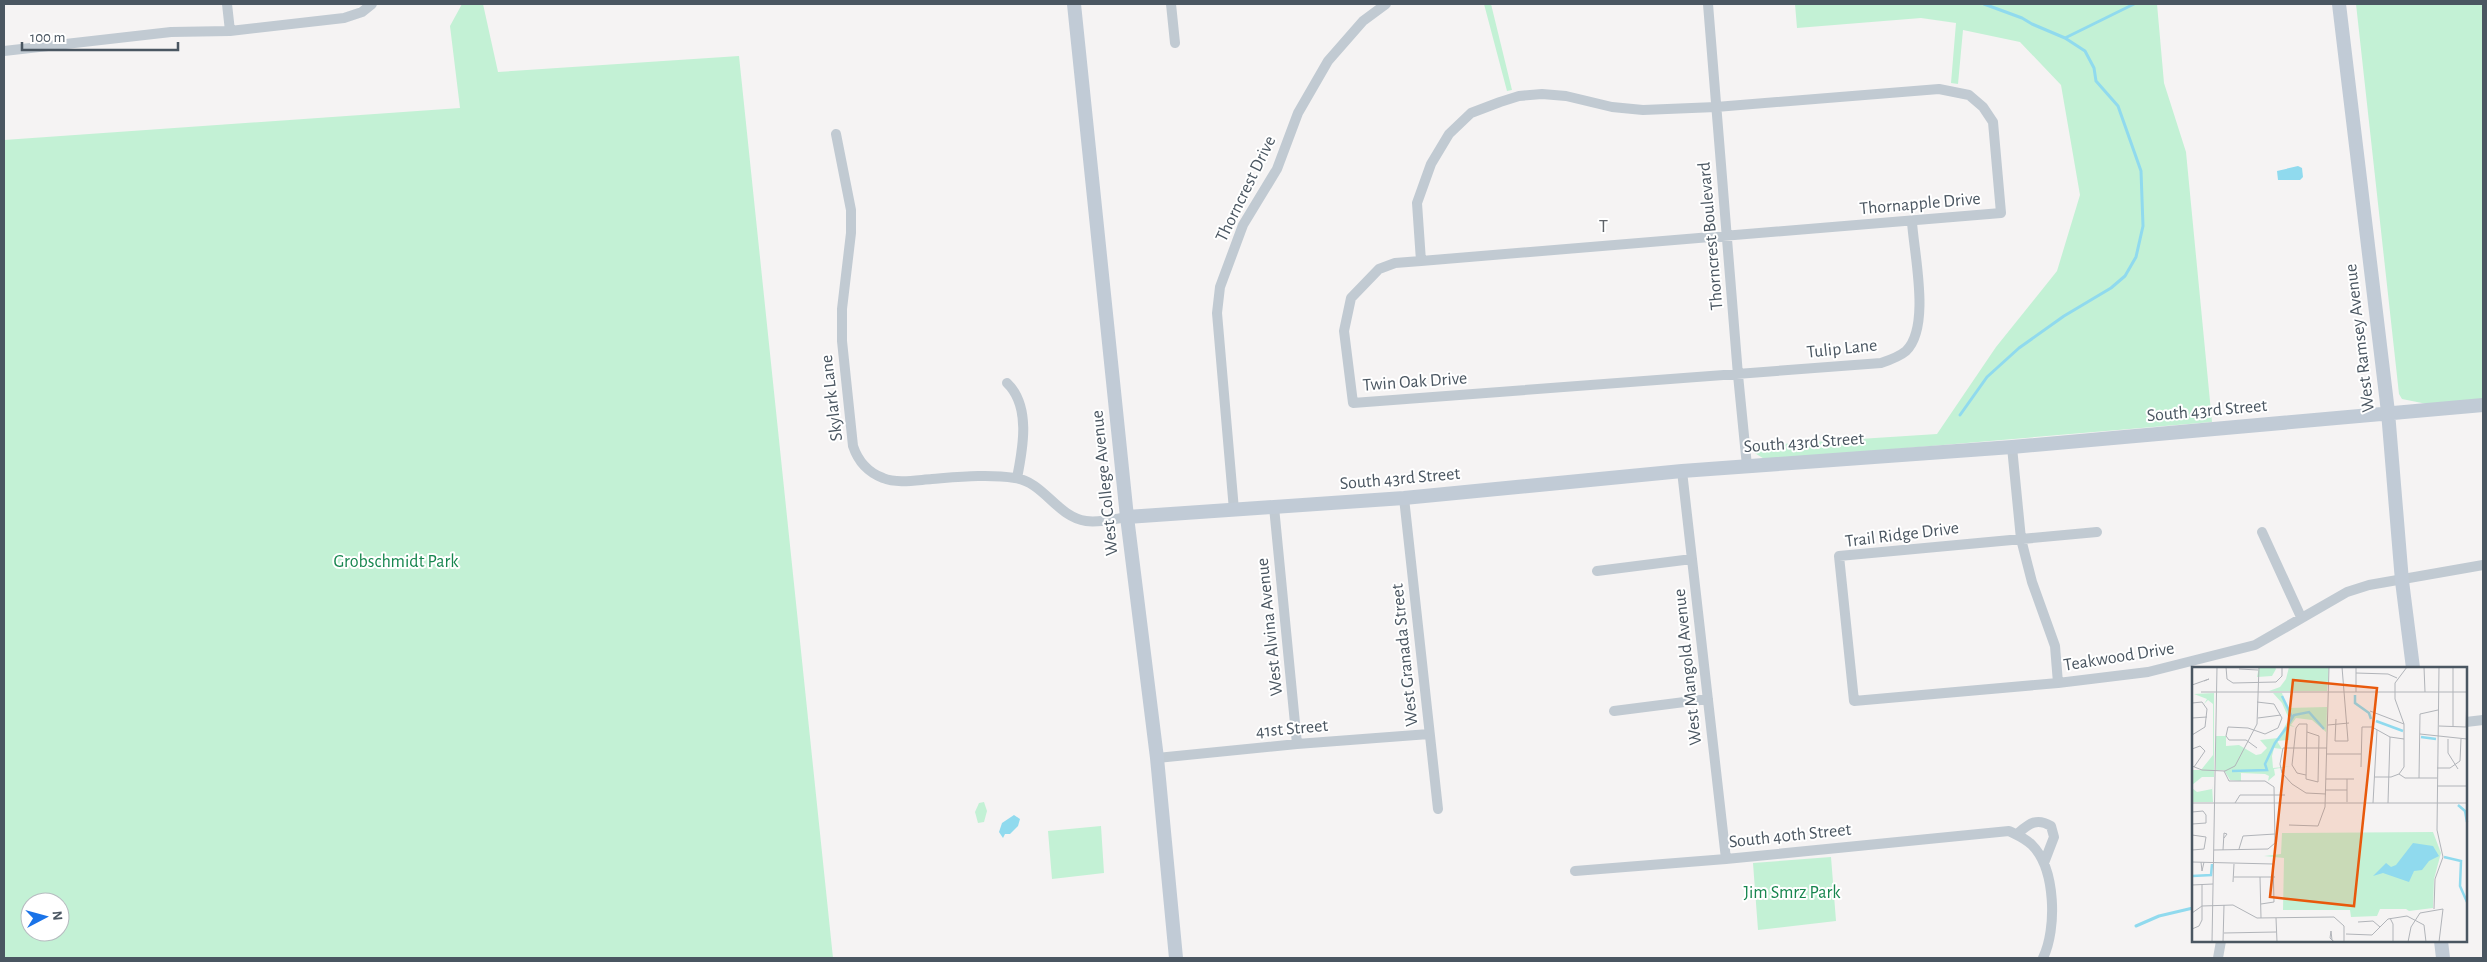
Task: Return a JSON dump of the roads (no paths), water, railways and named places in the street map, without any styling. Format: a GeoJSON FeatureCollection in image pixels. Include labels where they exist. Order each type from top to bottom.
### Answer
{"type":"FeatureCollection","features":[{"type":"Feature","properties":{"kind":"street"},"geometry":{"type":"LineString","coordinates":[[227,4],[230,31]]}},
{"type":"Feature","properties":{"kind":"street"},"geometry":{"type":"LineString","coordinates":[[4,51],[171,32],[230,31],[344,18],[362,12],[372,4]]}},
{"type":"Feature","properties":{"kind":"street","name":"West College Avenue"},"geometry":{"type":"LineString","coordinates":[[1074,4],[1127,517],[1157,758],[1176,958]]}},
{"type":"Feature","properties":{"kind":"street"},"geometry":{"type":"LineString","coordinates":[[1171,4],[1175,43]]}},
{"type":"Feature","properties":{"kind":"street","name":"Thorncrest Drive"},"geometry":{"type":"LineString","coordinates":[[1234,510],[1217,313],[1220,287],[1243,225],[1278,169],[1298,113],[1328,61],[1363,20],[1386,4]]}},
{"type":"Feature","properties":{"kind":"street","name":"Thorncrest Boulevard"},"geometry":{"type":"LineString","coordinates":[[1708,4],[1747,466]]}},
{"type":"Feature","properties":{"kind":"street","name":"West Ramsey Avenue"},"geometry":{"type":"LineString","coordinates":[[2339,4],[2388,412],[2402,581],[2413,667]]}},
{"type":"Feature","properties":{"kind":"street","name":"Thornapple Drive"},"geometry":{"type":"LineString","coordinates":[[1716,107],[1939,89],[1970,95],[1983,107],[1993,122],[2001,213],[1912,222],[1728,234]]}},
{"type":"Feature","properties":{"kind":"street"},"geometry":{"type":"LineString","coordinates":[[1421,261],[1417,203],[1423,182],[1430,164],[1449,134],[1471,113],[1519,96],[1542,94],[1566,96],[1612,107],[1643,110],[1716,107]]}},
{"type":"Feature","properties":{"kind":"street","name":"Skylark Lane"},"geometry":{"type":"LineString","coordinates":[[836,134],[851,210],[851,233],[842,309],[842,341],[853,446],[858,460],[871,472],[884,479],[899,481],[976,476],[1017,478],[1038,488],[1067,513],[1084,521],[1107,521],[1127,517]]}},
{"type":"Feature","properties":{"kind":"street","name":"Tulip Lane"},"geometry":{"type":"LineString","coordinates":[[1738,375],[1881,363],[1906,350],[1915,336],[1920,317],[1912,222]]}},
{"type":"Feature","properties":{"kind":"street","name":"Twin Oak Drive"},"geometry":{"type":"LineString","coordinates":[[1728,234],[1395,263],[1379,269],[1352,298],[1344,331],[1353,403],[1738,375]]}},
{"type":"Feature","properties":{"kind":"street"},"geometry":{"type":"LineString","coordinates":[[1007,383],[1014,390],[1021,406],[1023,422],[1023,439],[1017,478]]}},
{"type":"Feature","properties":{"kind":"street","name":"South 43rd Street"},"geometry":{"type":"LineString","coordinates":[[1127,517],[1404,498],[1682,471],[2012,447],[2483,405]]}},
{"type":"Feature","properties":{"kind":"street"},"geometry":{"type":"LineString","coordinates":[[2012,447],[2020,539],[2032,582],[2055,646],[2058,683]]}},
{"type":"Feature","properties":{"kind":"street","name":"West Mangold Avenue"},"geometry":{"type":"LineString","coordinates":[[1682,471],[1726,859]]}},
{"type":"Feature","properties":{"kind":"street","name":"West Granada Street"},"geometry":{"type":"LineString","coordinates":[[1404,498],[1438,809]]}},
{"type":"Feature","properties":{"kind":"street","name":"West Alvina Avenue"},"geometry":{"type":"LineString","coordinates":[[1274,507],[1297,744]]}},
{"type":"Feature","properties":{"kind":"street"},"geometry":{"type":"LineString","coordinates":[[2020,539],[2097,532]]}},
{"type":"Feature","properties":{"kind":"street"},"geometry":{"type":"LineString","coordinates":[[2262,532],[2301,617]]}},
{"type":"Feature","properties":{"kind":"street","name":"Trail Ridge Drive"},"geometry":{"type":"LineString","coordinates":[[1854,701],[1839,556],[2020,539]]}},
{"type":"Feature","properties":{"kind":"street"},"geometry":{"type":"LineString","coordinates":[[1597,571],[1692,559]]}},
{"type":"Feature","properties":{"kind":"street","name":"Teakwood Drive"},"geometry":{"type":"LineString","coordinates":[[1854,701],[2058,683],[2148,672],[2255,645],[2347,592],[2368,585],[2402,581],[2483,565]]}},
{"type":"Feature","properties":{"kind":"street"},"geometry":{"type":"LineString","coordinates":[[1614,711],[1708,699]]}},
{"type":"Feature","properties":{"kind":"street"},"geometry":{"type":"LineString","coordinates":[[2467,722],[2483,720]]}},
{"type":"Feature","properties":{"kind":"street","name":"41st Street"},"geometry":{"type":"LineString","coordinates":[[1157,758],[1297,744],[1429,734]]}},
{"type":"Feature","properties":{"kind":"street"},"geometry":{"type":"LineString","coordinates":[[2044,862],[2054,837],[2051,826],[2042,820],[2032,822],[2013,833],[2032,845],[2044,862],[2050,891],[2052,919],[2048,949],[2044,958]]}},
{"type":"Feature","properties":{"kind":"street","name":"South 40th Street"},"geometry":{"type":"LineString","coordinates":[[1575,871],[2013,833]]}},
{"type":"Feature","properties":{"kind":"street"},"geometry":{"type":"LineString","coordinates":[[2218,958],[2221,942]]}},
{"type":"Feature","properties":{"kind":"street"},"geometry":{"type":"LineString","coordinates":[[2441,942],[2443,958]]}},
{"type":"Feature","properties":{"kind":"water"},"geometry":{"type":"Polygon","coordinates":[[[2298,166],[2302,168],[2303,177],[2300,180],[2278,180],[2277,171],[2298,166]]]}},
{"type":"Feature","properties":{"kind":"water"},"geometry":{"type":"Polygon","coordinates":[[[1014,815],[1020,819],[1018,826],[1010,834],[1005,834],[1003,838],[999,832],[1002,823],[1014,815]]]}},
{"type":"Feature","properties":{"kind":"waterway"},"geometry":{"type":"LineString","coordinates":[[1960,415],[1987,377],[2019,348],[2064,316],[2111,288],[2125,276],[2136,257],[2143,226],[2141,171],[2118,106],[2096,81],[2094,68],[2085,51],[2065,38],[2022,18],[1984,4]]}},
{"type":"Feature","properties":{"kind":"waterway"},"geometry":{"type":"LineString","coordinates":[[2065,38],[2134,4]]}},
{"type":"Feature","properties":{"kind":"waterway"},"geometry":{"type":"LineString","coordinates":[[2136,926],[2159,916],[2192,908]]}},
{"type":"Feature","properties":{"kind":"district","name":"T"},"geometry":{"type":"Point","coordinates":[1604,226]}},
{"type":"Feature","properties":{"kind":"park label","name":"Grobschmidt Park"},"geometry":{"type":"Point","coordinates":[396,562]}},
{"type":"Feature","properties":{"kind":"park label","name":"Jim Smrz Park"},"geometry":{"type":"Point","coordinates":[1792,893]}}]}
